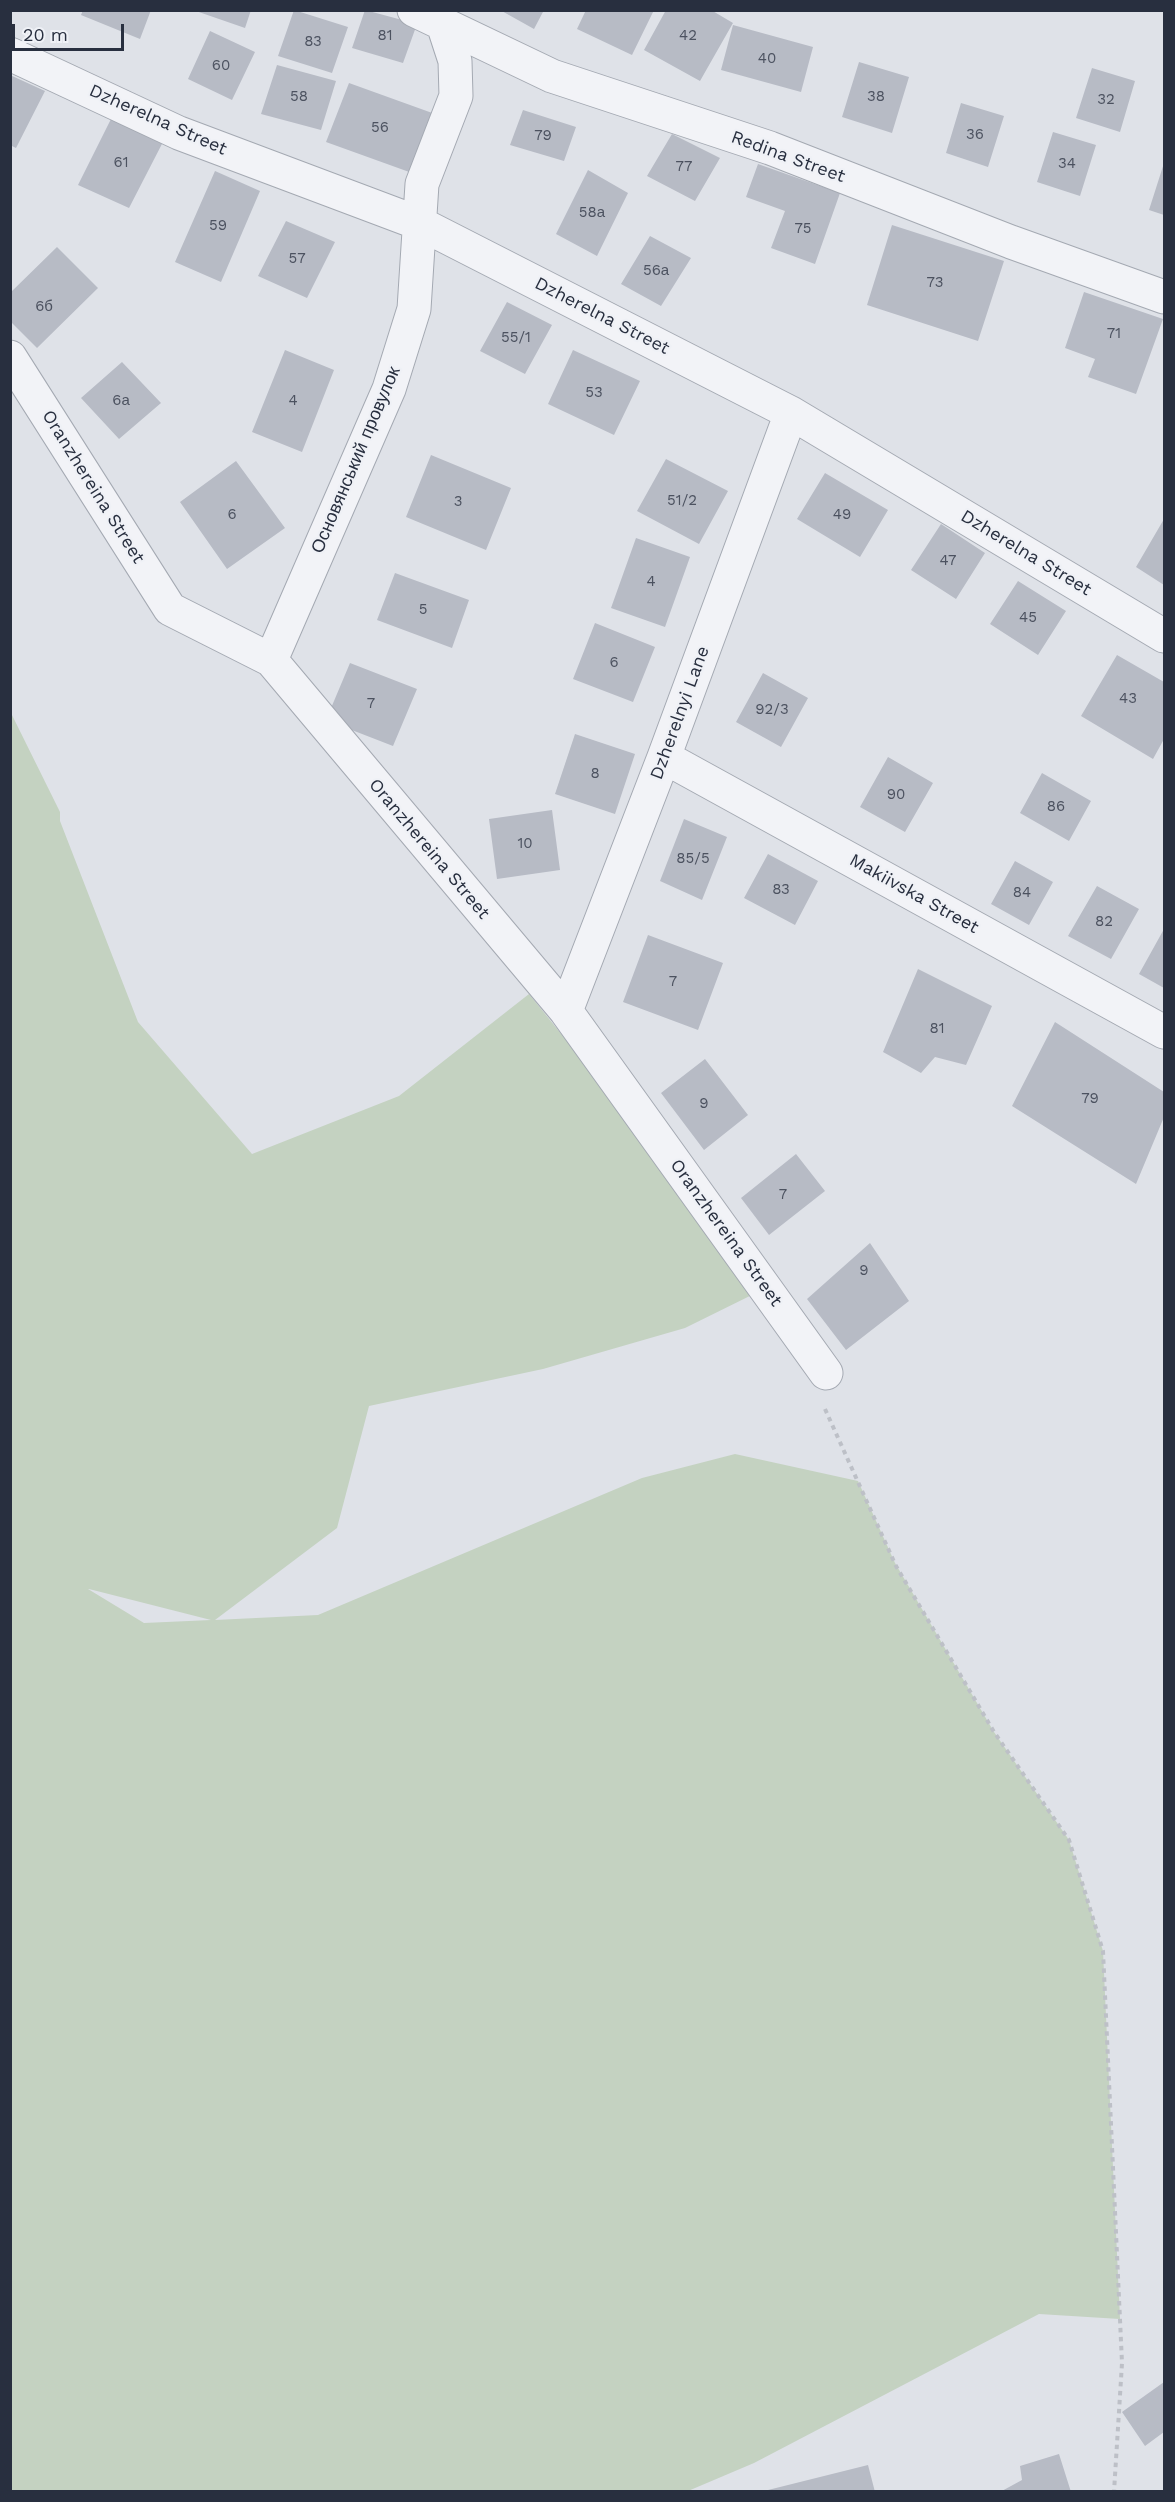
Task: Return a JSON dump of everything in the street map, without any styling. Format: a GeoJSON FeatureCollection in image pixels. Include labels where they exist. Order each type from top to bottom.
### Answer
{"type":"FeatureCollection","features":[{"type":"Feature","properties":{"kind":"street","name":"Redina Street"},"geometry":{"type":"LineString","coordinates":[[414,10],[441,18],[552,76],[770,148],[1011,242],[1164,297]]}},
{"type":"Feature","properties":{"kind":"street","name":"Основянський провулок"},"geometry":{"type":"LineString","coordinates":[[271,660],[389,389],[414,309],[422,184],[456,96],[455,61],[441,18]]}},
{"type":"Feature","properties":{"kind":"street","name":"Dzherelna Street"},"geometry":{"type":"LineString","coordinates":[[10,54],[179,133],[421,224],[791,413],[1164,636]]}},
{"type":"Feature","properties":{"kind":"street","name":"Oranzhereina Street"},"geometry":{"type":"LineString","coordinates":[[10,357],[170,609],[271,660],[566,1011],[826,1373]]}},
{"type":"Feature","properties":{"kind":"street","name":"Dzherelnyi Lane"},"geometry":{"type":"LineString","coordinates":[[566,1011],[664,757],[791,413]]}},
{"type":"Feature","properties":{"kind":"street","name":"Makiivska Street"},"geometry":{"type":"LineString","coordinates":[[664,757],[1164,1032]]}},
{"type":"Feature","properties":{"kind":"path"},"geometry":{"type":"LineString","coordinates":[[826,1373],[823,1403],[896,1566],[994,1732],[1069,1840],[1103,1951],[1122,2363],[1114,2492]]}},
{"type":"Feature","properties":{"kind":"green space"},"geometry":{"type":"Polygon","coordinates":[[[10,711],[60,812],[60,821],[138,1022],[252,1154],[399,1096],[529,994],[766,1288],[685,1328],[543,1369],[369,1406],[337,1528],[215,1620],[318,1615],[642,1478],[735,1454],[858,1481],[895,1563],[994,1732],[1069,1840],[1103,1951],[1120,2319],[1039,2314],[754,2463],[688,2491],[11,2491],[10,711]],[[88,1589],[144,1623],[211,1620],[88,1589]]]}},
{"type":"Feature","properties":{"kind":"building"},"geometry":{"type":"Polygon","coordinates":[[[83,10],[151,10],[140,39],[81,15],[83,10]]]}},
{"type":"Feature","properties":{"kind":"building"},"geometry":{"type":"Polygon","coordinates":[[[193,10],[251,10],[245,28],[193,10]]]}},
{"type":"Feature","properties":{"kind":"building"},"geometry":{"type":"Polygon","coordinates":[[[294,10],[348,27],[332,73],[278,56],[294,10]]]}},
{"type":"Feature","properties":{"kind":"building"},"geometry":{"type":"Polygon","coordinates":[[[365,10],[417,24],[403,63],[352,48],[365,10]]]}},
{"type":"Feature","properties":{"kind":"building"},"geometry":{"type":"Polygon","coordinates":[[[500,10],[544,10],[534,29],[500,10]]]}},
{"type":"Feature","properties":{"kind":"building"},"geometry":{"type":"Polygon","coordinates":[[[586,10],[654,10],[632,55],[577,29],[586,10]]]}},
{"type":"Feature","properties":{"kind":"building"},"geometry":{"type":"Polygon","coordinates":[[[666,10],[711,10],[733,23],[700,81],[644,50],[666,10]]]}},
{"type":"Feature","properties":{"kind":"building"},"geometry":{"type":"Polygon","coordinates":[[[733,25],[813,47],[801,92],[721,70],[733,25]]]}},
{"type":"Feature","properties":{"kind":"building"},"geometry":{"type":"Polygon","coordinates":[[[210,31],[255,52],[232,100],[188,79],[210,31]]]}},
{"type":"Feature","properties":{"kind":"building"},"geometry":{"type":"Polygon","coordinates":[[[859,62],[909,77],[892,133],[842,117],[859,62]]]}},
{"type":"Feature","properties":{"kind":"building"},"geometry":{"type":"Polygon","coordinates":[[[277,65],[336,81],[321,130],[261,114],[277,65]]]}},
{"type":"Feature","properties":{"kind":"building"},"geometry":{"type":"Polygon","coordinates":[[[1092,68],[1135,81],[1120,132],[1076,118],[1092,68]]]}},
{"type":"Feature","properties":{"kind":"building"},"geometry":{"type":"Polygon","coordinates":[[[10,75],[45,91],[16,148],[10,145],[10,75]]]}},
{"type":"Feature","properties":{"kind":"building"},"geometry":{"type":"Polygon","coordinates":[[[349,83],[435,114],[412,173],[326,142],[349,83]]]}},
{"type":"Feature","properties":{"kind":"building"},"geometry":{"type":"Polygon","coordinates":[[[961,103],[1004,116],[988,167],[946,153],[961,103]]]}},
{"type":"Feature","properties":{"kind":"building"},"geometry":{"type":"Polygon","coordinates":[[[523,110],[576,127],[564,161],[510,145],[523,110]]]}},
{"type":"Feature","properties":{"kind":"building"},"geometry":{"type":"Polygon","coordinates":[[[112,117],[164,140],[129,208],[78,185],[112,117]]]}},
{"type":"Feature","properties":{"kind":"building"},"geometry":{"type":"Polygon","coordinates":[[[1053,132],[1096,145],[1080,196],[1037,182],[1053,132]]]}},
{"type":"Feature","properties":{"kind":"building"},"geometry":{"type":"Polygon","coordinates":[[[672,134],[720,158],[695,201],[647,176],[672,134]]]}},
{"type":"Feature","properties":{"kind":"building"},"geometry":{"type":"Polygon","coordinates":[[[1164,163],[1164,215],[1149,210],[1164,163]]]}},
{"type":"Feature","properties":{"kind":"building"},"geometry":{"type":"Polygon","coordinates":[[[758,164],[840,193],[815,264],[771,248],[785,211],[746,197],[758,164]]]}},
{"type":"Feature","properties":{"kind":"building"},"geometry":{"type":"Polygon","coordinates":[[[588,170],[628,193],[597,256],[556,234],[588,170]]]}},
{"type":"Feature","properties":{"kind":"building"},"geometry":{"type":"Polygon","coordinates":[[[215,171],[260,191],[221,282],[175,262],[215,171]]]}},
{"type":"Feature","properties":{"kind":"building"},"geometry":{"type":"Polygon","coordinates":[[[286,221],[335,242],[307,298],[258,276],[286,221]]]}},
{"type":"Feature","properties":{"kind":"building"},"geometry":{"type":"Polygon","coordinates":[[[892,225],[1004,261],[978,341],[867,305],[892,225]]]}},
{"type":"Feature","properties":{"kind":"building"},"geometry":{"type":"Polygon","coordinates":[[[650,236],[691,258],[661,306],[621,284],[650,236]]]}},
{"type":"Feature","properties":{"kind":"building"},"geometry":{"type":"Polygon","coordinates":[[[57,247],[98,288],[37,348],[10,321],[10,293],[57,247]]]}},
{"type":"Feature","properties":{"kind":"building"},"geometry":{"type":"Polygon","coordinates":[[[1084,292],[1163,319],[1136,394],[1088,377],[1095,359],[1065,348],[1084,292]]]}},
{"type":"Feature","properties":{"kind":"building"},"geometry":{"type":"Polygon","coordinates":[[[507,302],[552,325],[525,374],[480,351],[507,302]]]}},
{"type":"Feature","properties":{"kind":"building"},"geometry":{"type":"Polygon","coordinates":[[[285,350],[334,370],[302,452],[252,432],[285,350]]]}},
{"type":"Feature","properties":{"kind":"building"},"geometry":{"type":"Polygon","coordinates":[[[573,350],[640,381],[614,435],[548,404],[573,350]]]}},
{"type":"Feature","properties":{"kind":"building"},"geometry":{"type":"Polygon","coordinates":[[[122,362],[161,403],[119,439],[81,398],[122,362]]]}},
{"type":"Feature","properties":{"kind":"building"},"geometry":{"type":"Polygon","coordinates":[[[431,455],[511,488],[486,550],[406,517],[431,455]]]}},
{"type":"Feature","properties":{"kind":"building"},"geometry":{"type":"Polygon","coordinates":[[[666,459],[728,491],[699,544],[637,511],[666,459]]]}},
{"type":"Feature","properties":{"kind":"building"},"geometry":{"type":"Polygon","coordinates":[[[236,461],[285,528],[227,569],[180,502],[236,461]]]}},
{"type":"Feature","properties":{"kind":"building"},"geometry":{"type":"Polygon","coordinates":[[[825,473],[888,510],[860,557],[797,519],[825,473]]]}},
{"type":"Feature","properties":{"kind":"building"},"geometry":{"type":"Polygon","coordinates":[[[1164,519],[1164,585],[1136,567],[1164,519]]]}},
{"type":"Feature","properties":{"kind":"building"},"geometry":{"type":"Polygon","coordinates":[[[941,524],[985,553],[956,599],[911,570],[941,524]]]}},
{"type":"Feature","properties":{"kind":"building"},"geometry":{"type":"Polygon","coordinates":[[[636,538],[690,557],[665,627],[611,608],[636,538]]]}},
{"type":"Feature","properties":{"kind":"building"},"geometry":{"type":"Polygon","coordinates":[[[395,573],[469,600],[452,648],[377,620],[395,573]]]}},
{"type":"Feature","properties":{"kind":"building"},"geometry":{"type":"Polygon","coordinates":[[[1018,581],[1066,611],[1038,655],[990,624],[1018,581]]]}},
{"type":"Feature","properties":{"kind":"building"},"geometry":{"type":"Polygon","coordinates":[[[595,623],[655,647],[633,702],[573,679],[595,623]]]}},
{"type":"Feature","properties":{"kind":"building"},"geometry":{"type":"Polygon","coordinates":[[[1117,655],[1164,682],[1164,739],[1153,759],[1081,716],[1117,655]]]}},
{"type":"Feature","properties":{"kind":"building"},"geometry":{"type":"Polygon","coordinates":[[[350,663],[417,689],[393,746],[326,720],[350,663]]]}},
{"type":"Feature","properties":{"kind":"building"},"geometry":{"type":"Polygon","coordinates":[[[763,673],[808,698],[781,747],[736,722],[763,673]]]}},
{"type":"Feature","properties":{"kind":"building"},"geometry":{"type":"Polygon","coordinates":[[[575,734],[635,754],[615,814],[555,794],[575,734]]]}},
{"type":"Feature","properties":{"kind":"building"},"geometry":{"type":"Polygon","coordinates":[[[888,757],[933,783],[905,832],[860,807],[888,757]]]}},
{"type":"Feature","properties":{"kind":"building"},"geometry":{"type":"Polygon","coordinates":[[[1042,773],[1091,801],[1069,841],[1020,813],[1042,773]]]}},
{"type":"Feature","properties":{"kind":"building"},"geometry":{"type":"Polygon","coordinates":[[[552,810],[560,870],[497,879],[489,819],[552,810]]]}},
{"type":"Feature","properties":{"kind":"building"},"geometry":{"type":"Polygon","coordinates":[[[684,819],[727,837],[702,900],[660,881],[684,819]]]}},
{"type":"Feature","properties":{"kind":"building"},"geometry":{"type":"Polygon","coordinates":[[[768,854],[818,881],[795,925],[744,898],[768,854]]]}},
{"type":"Feature","properties":{"kind":"building"},"geometry":{"type":"Polygon","coordinates":[[[1015,861],[1053,882],[1029,925],[991,904],[1015,861]]]}},
{"type":"Feature","properties":{"kind":"building"},"geometry":{"type":"Polygon","coordinates":[[[1097,886],[1139,909],[1111,959],[1068,936],[1097,886]]]}},
{"type":"Feature","properties":{"kind":"building"},"geometry":{"type":"Polygon","coordinates":[[[1164,929],[1164,988],[1139,974],[1164,929]]]}},
{"type":"Feature","properties":{"kind":"building"},"geometry":{"type":"Polygon","coordinates":[[[648,935],[723,963],[698,1030],[623,1002],[648,935]]]}},
{"type":"Feature","properties":{"kind":"building"},"geometry":{"type":"Polygon","coordinates":[[[918,969],[992,1006],[966,1065],[935,1057],[921,1073],[883,1052],[918,969]]]}},
{"type":"Feature","properties":{"kind":"building"},"geometry":{"type":"Polygon","coordinates":[[[1055,1022],[1164,1092],[1164,1117],[1136,1184],[1012,1106],[1055,1022]]]}},
{"type":"Feature","properties":{"kind":"building"},"geometry":{"type":"Polygon","coordinates":[[[705,1059],[748,1115],[704,1150],[661,1093],[705,1059]]]}},
{"type":"Feature","properties":{"kind":"building"},"geometry":{"type":"Polygon","coordinates":[[[796,1154],[825,1191],[769,1235],[741,1198],[796,1154]]]}},
{"type":"Feature","properties":{"kind":"building"},"geometry":{"type":"Polygon","coordinates":[[[870,1243],[909,1301],[846,1350],[807,1299],[870,1243]]]}},
{"type":"Feature","properties":{"kind":"building"},"geometry":{"type":"Polygon","coordinates":[[[1164,2382],[1164,2432],[1145,2446],[1122,2412],[1164,2382]]]}},
{"type":"Feature","properties":{"kind":"building"},"geometry":{"type":"Polygon","coordinates":[[[1059,2454],[1071,2492],[1000,2492],[1022,2480],[1020,2466],[1059,2454]]]}},
{"type":"Feature","properties":{"kind":"building"},"geometry":{"type":"Polygon","coordinates":[[[868,2465],[875,2492],[764,2492],[764,2491],[868,2465]]]}}]}
